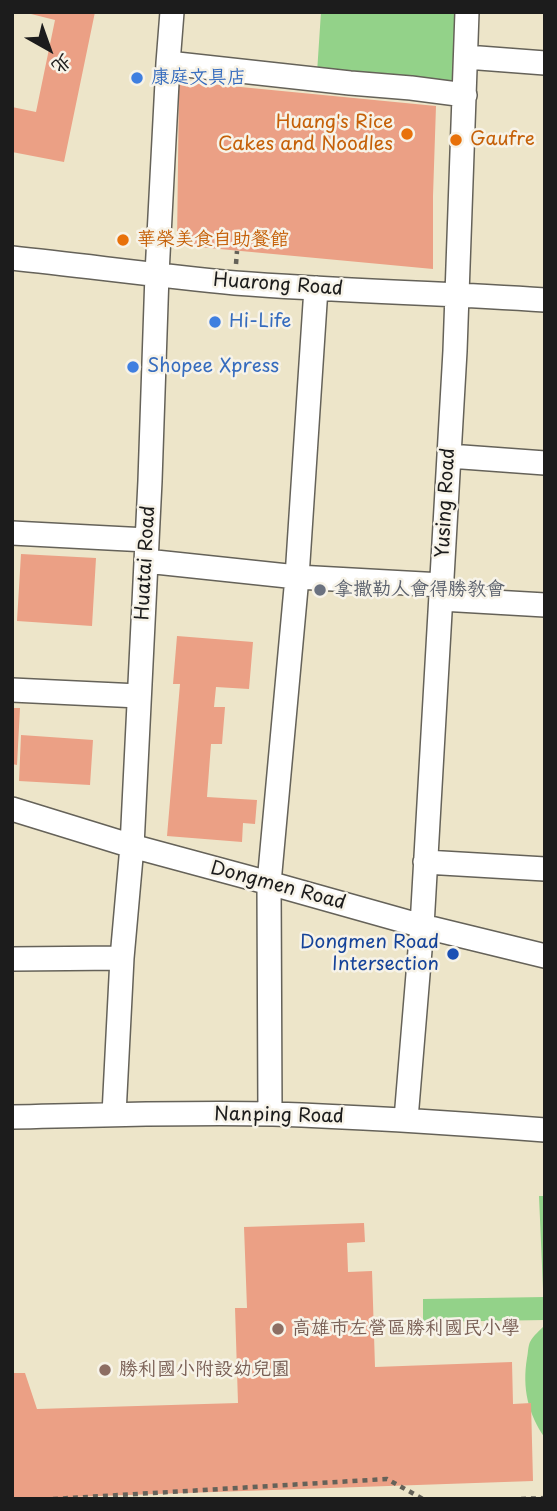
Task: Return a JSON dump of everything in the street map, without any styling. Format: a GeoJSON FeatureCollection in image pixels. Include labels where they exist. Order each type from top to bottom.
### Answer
{"type":"FeatureCollection","features":[{"type":"Feature","properties":{"kind":"street","name":"Huatai Road"},"geometry":{"type":"LineString","coordinates":[[114,1114],[122,958],[132,846],[167,63],[172,12]]}},
{"type":"Feature","properties":{"kind":"street","name":"Yusing Road"},"geometry":{"type":"LineString","coordinates":[[406,1119],[422,926],[458,294],[467,12]]}},
{"type":"Feature","properties":{"kind":"street"},"geometry":{"type":"LineString","coordinates":[[467,57],[545,63]]}},
{"type":"Feature","properties":{"kind":"street"},"geometry":{"type":"LineString","coordinates":[[167,63],[465,95]]}},
{"type":"Feature","properties":{"kind":"street","name":"Huarong Road"},"geometry":{"type":"LineString","coordinates":[[12,258],[234,283],[545,300]]}},
{"type":"Feature","properties":{"kind":"street"},"geometry":{"type":"LineString","coordinates":[[270,1114],[269,883],[297,577],[316,288]]}},
{"type":"Feature","properties":{"kind":"street"},"geometry":{"type":"LineString","coordinates":[[449,456],[545,463]]}},
{"type":"Feature","properties":{"kind":"street"},"geometry":{"type":"LineString","coordinates":[[12,533],[146,551],[297,577],[545,605]]}},
{"type":"Feature","properties":{"kind":"street"},"geometry":{"type":"LineString","coordinates":[[12,690],[139,696]]}},
{"type":"Feature","properties":{"kind":"street","name":"Dongmen Road"},"geometry":{"type":"LineString","coordinates":[[12,809],[132,846],[422,926],[545,956]]}},
{"type":"Feature","properties":{"kind":"street"},"geometry":{"type":"LineString","coordinates":[[425,862],[545,869]]}},
{"type":"Feature","properties":{"kind":"street"},"geometry":{"type":"LineString","coordinates":[[12,959],[122,958]]}},
{"type":"Feature","properties":{"kind":"street","name":"Nanping Road"},"geometry":{"type":"LineString","coordinates":[[12,1117],[270,1114],[406,1119],[545,1130]]}},
{"type":"Feature","properties":{"kind":"path"},"geometry":{"type":"LineString","coordinates":[[53,1499],[387,1479],[422,1499]]}},
{"type":"Feature","properties":{"kind":"path"},"geometry":{"type":"LineString","coordinates":[[521,1499],[545,1498]]}},
{"type":"Feature","properties":{"kind":"green space"},"geometry":{"type":"Polygon","coordinates":[[[321,12],[458,12],[457,101],[316,88],[321,12]]]}},
{"type":"Feature","properties":{"kind":"green space"},"geometry":{"type":"Polygon","coordinates":[[[539,1196],[545,1196],[545,1289],[543,1289],[539,1196]]]}},
{"type":"Feature","properties":{"kind":"green space"},"geometry":{"type":"Polygon","coordinates":[[[545,1297],[545,1320],[423,1322],[423,1299],[545,1297]]]}},
{"type":"Feature","properties":{"kind":"green space"},"geometry":{"type":"Polygon","coordinates":[[[545,1325],[545,1438],[534,1420],[525,1380],[529,1344],[545,1325]]]}},
{"type":"Feature","properties":{"kind":"building"},"geometry":{"type":"Polygon","coordinates":[[[23,12],[95,12],[64,162],[12,152],[12,107],[36,112],[55,20],[23,12]]]}},
{"type":"Feature","properties":{"kind":"building"},"geometry":{"type":"Polygon","coordinates":[[[179,81],[436,106],[433,269],[177,245],[179,81]]]}},
{"type":"Feature","properties":{"kind":"building"},"geometry":{"type":"Polygon","coordinates":[[[21,554],[96,558],[92,626],[17,621],[21,554]]]}},
{"type":"Feature","properties":{"kind":"building"},"geometry":{"type":"Polygon","coordinates":[[[177,636],[253,642],[249,689],[216,687],[214,707],[225,707],[222,744],[211,744],[207,797],[257,800],[255,824],[243,823],[242,842],[167,836],[180,684],[173,684],[177,636]]]}},
{"type":"Feature","properties":{"kind":"building"},"geometry":{"type":"Polygon","coordinates":[[[12,708],[20,708],[17,765],[12,764],[12,708]]]}},
{"type":"Feature","properties":{"kind":"building"},"geometry":{"type":"Polygon","coordinates":[[[21,735],[93,740],[90,785],[19,781],[21,735]]]}},
{"type":"Feature","properties":{"kind":"building"},"geometry":{"type":"Polygon","coordinates":[[[364,1223],[365,1242],[347,1243],[348,1272],[372,1271],[375,1367],[512,1362],[513,1404],[531,1403],[533,1481],[12,1499],[12,1373],[25,1373],[37,1409],[238,1403],[235,1308],[247,1308],[244,1227],[364,1223]]]}},
{"type":"Feature","properties":{"kind":"place","name":"康庭文具店"},"geometry":{"type":"Point","coordinates":[137,78]}},
{"type":"Feature","properties":{"kind":"place","name":"Huang's Rice Cakes and Noodles"},"geometry":{"type":"Point","coordinates":[407,134]}},
{"type":"Feature","properties":{"kind":"place","name":"Gaufre"},"geometry":{"type":"Point","coordinates":[456,140]}},
{"type":"Feature","properties":{"kind":"place","name":"華榮美食自助餐館"},"geometry":{"type":"Point","coordinates":[123,240]}},
{"type":"Feature","properties":{"kind":"place","name":"Hi-Life"},"geometry":{"type":"Point","coordinates":[215,322]}},
{"type":"Feature","properties":{"kind":"place","name":"Shopee Xpress"},"geometry":{"type":"Point","coordinates":[133,367]}},
{"type":"Feature","properties":{"kind":"place","name":"拿撒勒人會得勝教會"},"geometry":{"type":"Point","coordinates":[320,590]}},
{"type":"Feature","properties":{"kind":"place","name":"Dongmen Road Intersection"},"geometry":{"type":"Point","coordinates":[453,954]}},
{"type":"Feature","properties":{"kind":"place","name":"高雄市左營區勝利國民小學"},"geometry":{"type":"Point","coordinates":[278,1329]}},
{"type":"Feature","properties":{"kind":"place","name":"勝利國小附設幼兒園"},"geometry":{"type":"Point","coordinates":[105,1370]}}]}
